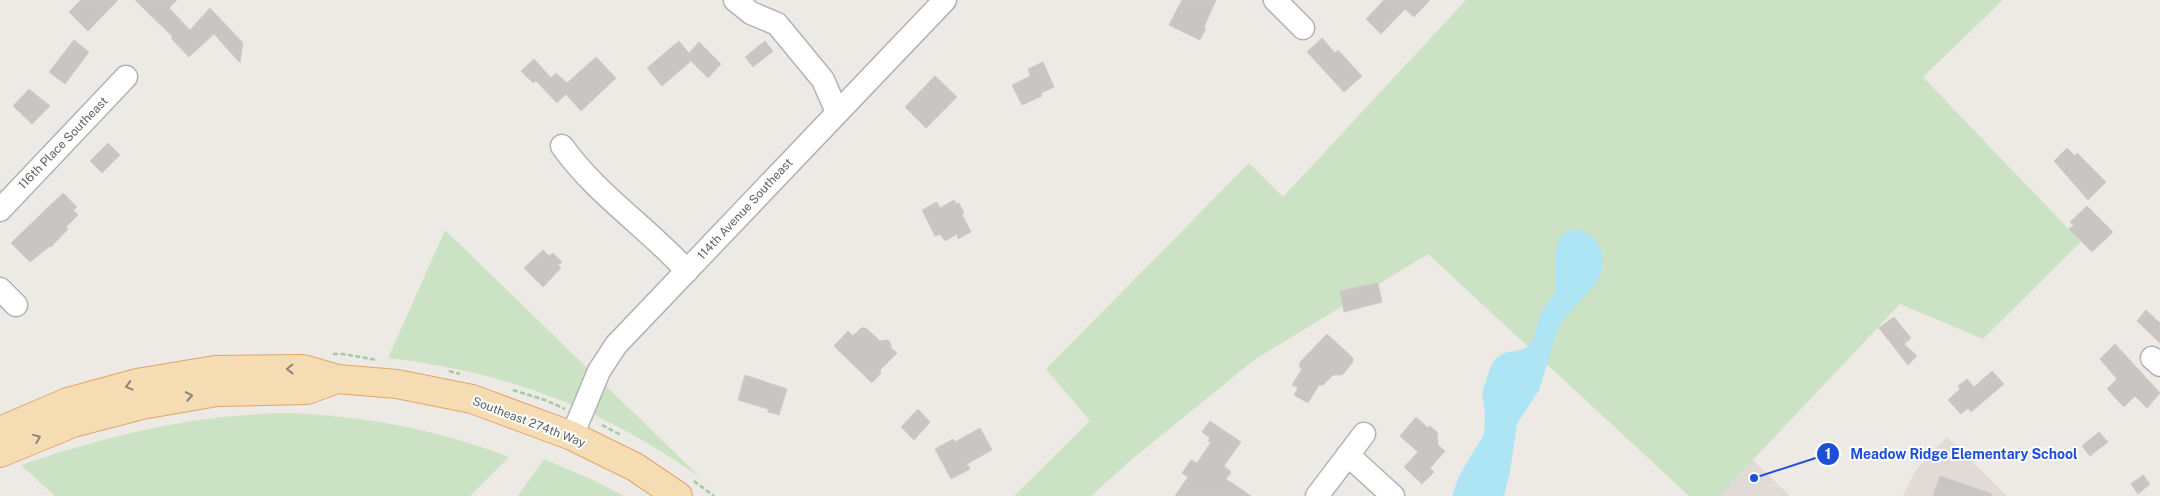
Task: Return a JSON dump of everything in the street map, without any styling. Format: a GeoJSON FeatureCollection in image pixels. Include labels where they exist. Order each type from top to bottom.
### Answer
{"type":"FeatureCollection","features":[{"type":"Feature","properties":{"kind":"main road","name":"Southeast 274th Way"},"geometry":{"type":"LineString","coordinates":[[71,413],[217,392],[308,390],[337,378],[397,384],[472,399],[572,436],[635,467],[678,496]]}},
{"type":"Feature","properties":{"kind":"main road"},"geometry":{"type":"LineString","coordinates":[[0,430],[71,413]]}},
{"type":"Feature","properties":{"kind":"main road"},"geometry":{"type":"LineString","coordinates":[[0,453],[71,413]]}},
{"type":"Feature","properties":{"kind":"street"},"geometry":{"type":"LineString","coordinates":[[735,0],[751,13],[776,24],[823,80],[837,112]]}},
{"type":"Feature","properties":{"kind":"street","name":"114th Avenue Southeast"},"geometry":{"type":"LineString","coordinates":[[572,436],[599,371],[616,345],[945,0]]}},
{"type":"Feature","properties":{"kind":"street"},"geometry":{"type":"LineString","coordinates":[[1275,0],[1303,28]]}},
{"type":"Feature","properties":{"kind":"street","name":"116th Place Southeast"},"geometry":{"type":"LineString","coordinates":[[0,210],[126,77]]}},
{"type":"Feature","properties":{"kind":"street"},"geometry":{"type":"LineString","coordinates":[[562,146],[575,165],[615,205],[671,254],[687,271]]}},
{"type":"Feature","properties":{"kind":"street"},"geometry":{"type":"LineString","coordinates":[[1317,496],[1364,434]]}},
{"type":"Feature","properties":{"kind":"street"},"geometry":{"type":"LineString","coordinates":[[1348,455],[1393,496]]}},
{"type":"Feature","properties":{"kind":"shaded area"},"geometry":{"type":"Polygon","coordinates":[[[1947,437],[2007,496],[1903,496],[1915,471],[1947,437]]]}},
{"type":"Feature","properties":{"kind":"shaded area"},"geometry":{"type":"Polygon","coordinates":[[[1753,460],[1790,496],[1719,496],[1753,460]]]}},
{"type":"Feature","properties":{"kind":"green space"},"geometry":{"type":"Polygon","coordinates":[[[1466,0],[2003,0],[1923,77],[2081,242],[1983,339],[1900,304],[1719,496],[1689,496],[1428,254],[1254,360],[1131,460],[1091,496],[1014,496],[1090,421],[1046,369],[1249,163],[1283,197],[1466,0]]]}},
{"type":"Feature","properties":{"kind":"green space"},"geometry":{"type":"Polygon","coordinates":[[[445,230],[701,478],[664,453],[627,432],[590,413],[552,397],[474,373],[432,364],[388,358],[445,230]]]}},
{"type":"Feature","properties":{"kind":"green space"},"geometry":{"type":"Polygon","coordinates":[[[287,413],[344,417],[425,431],[480,447],[508,458],[470,496],[55,496],[21,465],[87,444],[151,428],[217,418],[287,413]]]}},
{"type":"Feature","properties":{"kind":"green space"},"geometry":{"type":"Polygon","coordinates":[[[544,459],[593,480],[624,496],[518,496],[544,459]]]}},
{"type":"Feature","properties":{"kind":"water"},"geometry":{"type":"Polygon","coordinates":[[[1577,229],[1588,234],[1598,244],[1603,260],[1601,272],[1589,292],[1564,319],[1558,329],[1539,390],[1517,424],[1510,472],[1504,496],[1452,496],[1459,476],[1484,434],[1485,414],[1482,392],[1491,366],[1496,358],[1504,353],[1524,349],[1532,343],[1540,315],[1556,290],[1556,246],[1561,236],[1568,231],[1577,229]]]}},
{"type":"Feature","properties":{"kind":"building"},"geometry":{"type":"Polygon","coordinates":[[[81,0],[118,0],[88,31],[69,12],[81,0]]]}},
{"type":"Feature","properties":{"kind":"building"},"geometry":{"type":"Polygon","coordinates":[[[135,0],[177,0],[169,8],[190,30],[210,8],[243,43],[240,63],[214,34],[189,57],[171,38],[173,37],[135,0]]]}},
{"type":"Feature","properties":{"kind":"building"},"geometry":{"type":"Polygon","coordinates":[[[1182,0],[1216,0],[1200,40],[1169,25],[1182,0]]]}},
{"type":"Feature","properties":{"kind":"building"},"geometry":{"type":"Polygon","coordinates":[[[1384,0],[1430,0],[1414,17],[1405,9],[1381,34],[1366,19],[1384,0]]]}},
{"type":"Feature","properties":{"kind":"building"},"geometry":{"type":"Polygon","coordinates":[[[1322,38],[1335,53],[1338,50],[1362,76],[1344,92],[1307,52],[1322,38]]]}},
{"type":"Feature","properties":{"kind":"building"},"geometry":{"type":"Polygon","coordinates":[[[74,40],[89,52],[65,84],[49,72],[74,40]]]}},
{"type":"Feature","properties":{"kind":"building"},"geometry":{"type":"Polygon","coordinates":[[[679,41],[689,53],[699,42],[721,64],[708,78],[691,61],[662,86],[647,68],[679,41]]]}},
{"type":"Feature","properties":{"kind":"building"},"geometry":{"type":"Polygon","coordinates":[[[765,41],[773,51],[753,67],[745,57],[765,41]]]}},
{"type":"Feature","properties":{"kind":"building"},"geometry":{"type":"Polygon","coordinates":[[[596,57],[616,78],[581,111],[566,94],[557,103],[536,81],[533,83],[521,71],[534,59],[551,78],[556,73],[567,83],[596,57]]]}},
{"type":"Feature","properties":{"kind":"building"},"geometry":{"type":"Polygon","coordinates":[[[1043,62],[1054,87],[1041,93],[1042,96],[1022,105],[1012,85],[1030,76],[1028,69],[1043,62]]]}},
{"type":"Feature","properties":{"kind":"building"},"geometry":{"type":"Polygon","coordinates":[[[935,76],[957,97],[926,128],[905,107],[935,76]]]}},
{"type":"Feature","properties":{"kind":"building"},"geometry":{"type":"Polygon","coordinates":[[[29,89],[50,106],[32,124],[13,106],[29,89]]]}},
{"type":"Feature","properties":{"kind":"building"},"geometry":{"type":"Polygon","coordinates":[[[108,143],[120,155],[102,173],[90,161],[108,143]]]}},
{"type":"Feature","properties":{"kind":"building"},"geometry":{"type":"Polygon","coordinates":[[[2067,148],[2075,156],[2077,153],[2106,182],[2088,200],[2054,161],[2067,148]]]}},
{"type":"Feature","properties":{"kind":"building"},"geometry":{"type":"Polygon","coordinates":[[[63,193],[77,207],[73,210],[78,215],[51,247],[30,262],[11,243],[63,193]]]}},
{"type":"Feature","properties":{"kind":"building"},"geometry":{"type":"Polygon","coordinates":[[[954,200],[956,204],[959,203],[964,213],[962,215],[971,232],[958,239],[957,234],[945,241],[940,234],[935,236],[922,210],[937,202],[940,208],[954,200]]]}},
{"type":"Feature","properties":{"kind":"building"},"geometry":{"type":"Polygon","coordinates":[[[2087,206],[2113,232],[2092,252],[2069,229],[2074,225],[2070,222],[2087,206]]]}},
{"type":"Feature","properties":{"kind":"building"},"geometry":{"type":"Polygon","coordinates":[[[543,250],[549,256],[553,253],[562,262],[558,265],[561,268],[543,287],[524,268],[543,250]]]}},
{"type":"Feature","properties":{"kind":"building"},"geometry":{"type":"Polygon","coordinates":[[[1378,283],[1382,302],[1344,312],[1340,291],[1378,283]]]}},
{"type":"Feature","properties":{"kind":"building"},"geometry":{"type":"Polygon","coordinates":[[[2146,310],[2160,323],[2160,343],[2137,321],[2146,310]]]}},
{"type":"Feature","properties":{"kind":"building"},"geometry":{"type":"Polygon","coordinates":[[[1894,317],[1911,338],[1904,344],[1917,356],[1908,365],[1879,328],[1894,317]]]}},
{"type":"Feature","properties":{"kind":"building"},"geometry":{"type":"Polygon","coordinates":[[[861,328],[866,328],[880,341],[888,340],[891,348],[897,353],[880,370],[881,373],[872,383],[834,346],[848,331],[853,336],[861,328]]]}},
{"type":"Feature","properties":{"kind":"building"},"geometry":{"type":"Polygon","coordinates":[[[1327,334],[1353,358],[1353,362],[1342,375],[1333,375],[1323,385],[1319,385],[1308,403],[1294,395],[1298,388],[1292,385],[1302,369],[1299,366],[1301,361],[1327,334]]]}},
{"type":"Feature","properties":{"kind":"building"},"geometry":{"type":"Polygon","coordinates":[[[2115,344],[2160,393],[2147,408],[2135,396],[2124,407],[2107,389],[2117,379],[2100,359],[2115,344]]]}},
{"type":"Feature","properties":{"kind":"building"},"geometry":{"type":"Polygon","coordinates":[[[1992,371],[2004,384],[1971,412],[1968,408],[1961,414],[1948,400],[1960,389],[1958,386],[1967,379],[1974,387],[1992,371]]]}},
{"type":"Feature","properties":{"kind":"building"},"geometry":{"type":"Polygon","coordinates":[[[745,375],[787,389],[779,415],[768,412],[768,409],[738,400],[745,375]]]}},
{"type":"Feature","properties":{"kind":"building"},"geometry":{"type":"Polygon","coordinates":[[[918,409],[930,422],[914,440],[901,427],[918,409]]]}},
{"type":"Feature","properties":{"kind":"building"},"geometry":{"type":"Polygon","coordinates":[[[1416,417],[1428,428],[1430,426],[1437,432],[1438,445],[1445,451],[1430,468],[1434,472],[1422,484],[1404,467],[1418,452],[1400,436],[1416,417]]]}},
{"type":"Feature","properties":{"kind":"building"},"geometry":{"type":"Polygon","coordinates":[[[1210,421],[1241,442],[1224,466],[1231,472],[1226,479],[1251,496],[1175,496],[1188,477],[1182,473],[1191,460],[1197,463],[1211,442],[1208,441],[1210,438],[1202,432],[1210,421]]]}},
{"type":"Feature","properties":{"kind":"building"},"geometry":{"type":"Polygon","coordinates":[[[980,428],[992,450],[967,464],[970,469],[951,479],[935,449],[953,439],[955,442],[980,428]]]}},
{"type":"Feature","properties":{"kind":"building"},"geometry":{"type":"Polygon","coordinates":[[[2099,432],[2108,442],[2090,456],[2082,446],[2099,432]]]}},
{"type":"Feature","properties":{"kind":"building"},"geometry":{"type":"Polygon","coordinates":[[[2143,475],[2150,484],[2138,494],[2131,484],[2143,475]]]}},
{"type":"Feature","properties":{"kind":"building"},"geometry":{"type":"Polygon","coordinates":[[[1940,476],[1992,494],[1992,496],[1933,496],[1940,476]]]}},
{"type":"Feature","properties":{"kind":"place","name":"Meadow Ridge Elementary School"},"geometry":{"type":"Point","coordinates":[1754,478]}}]}
